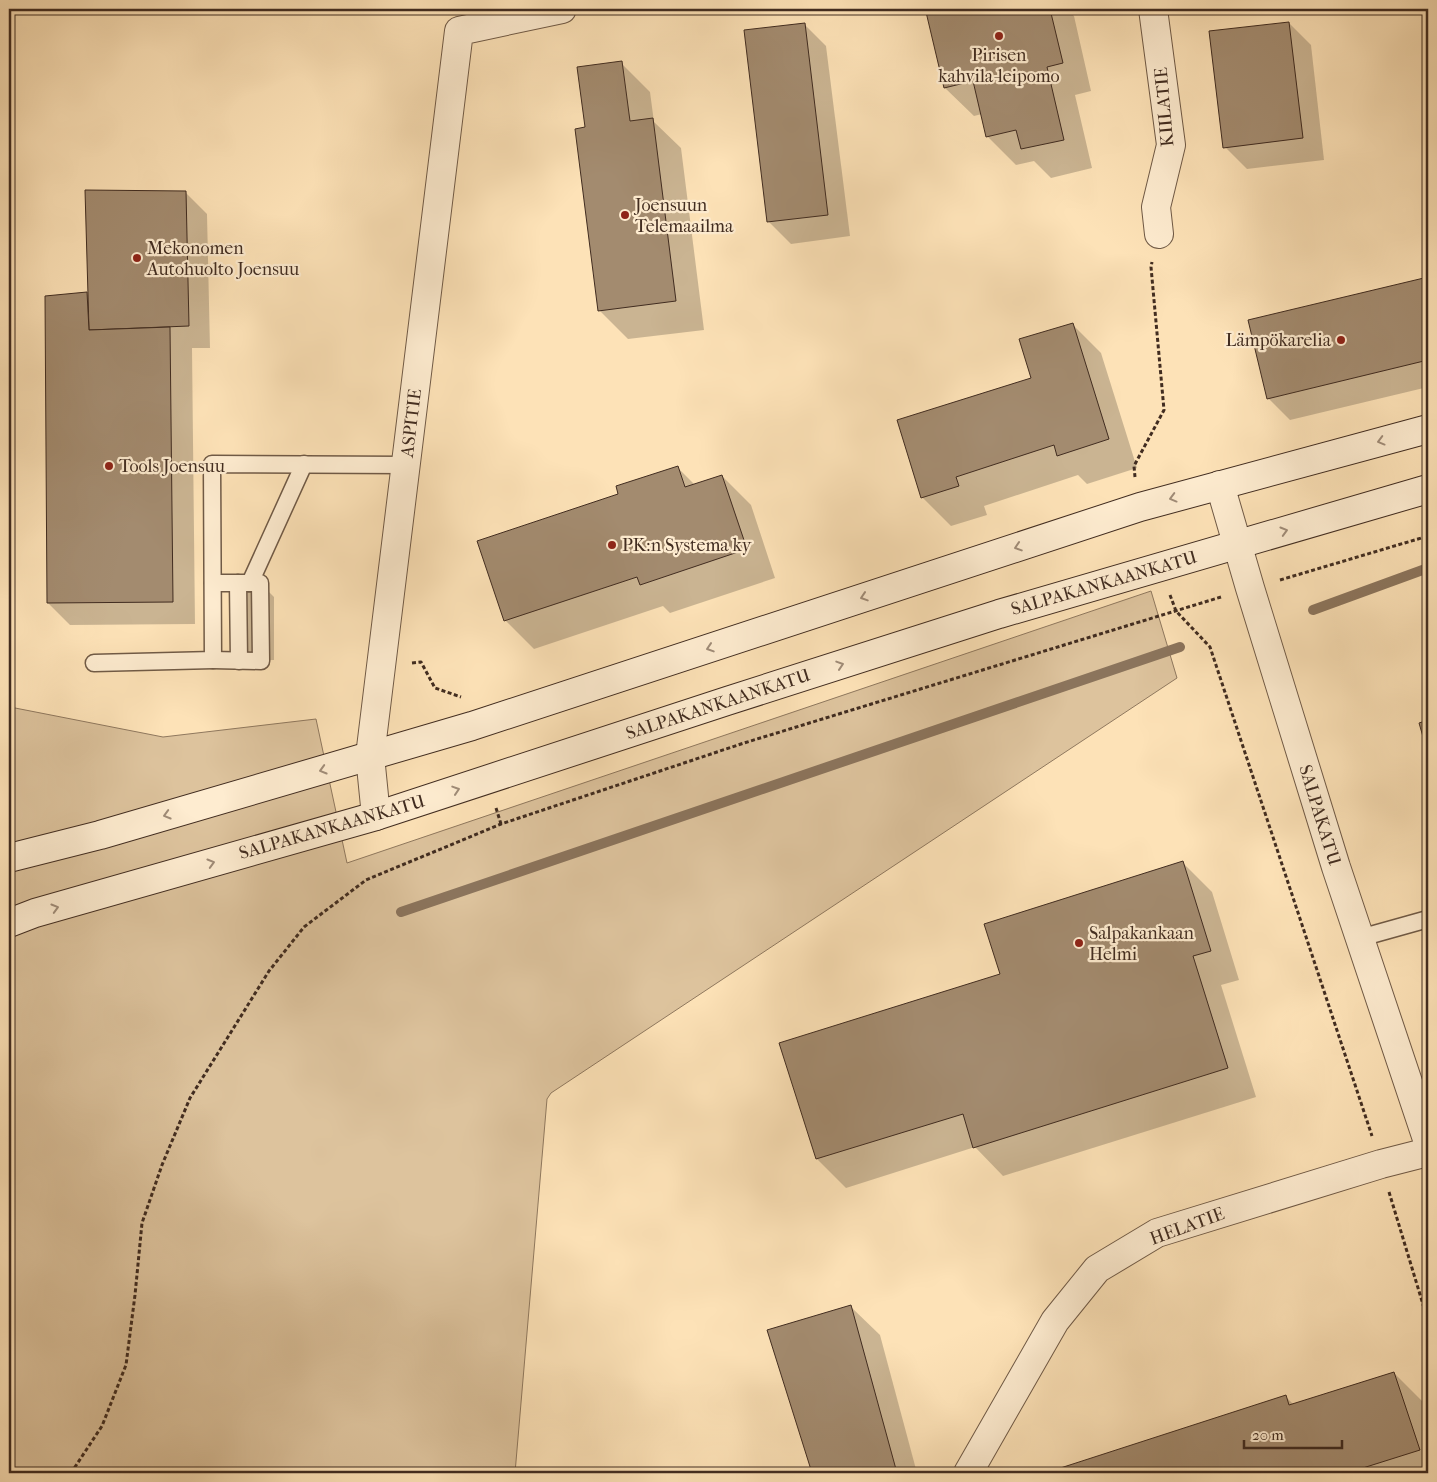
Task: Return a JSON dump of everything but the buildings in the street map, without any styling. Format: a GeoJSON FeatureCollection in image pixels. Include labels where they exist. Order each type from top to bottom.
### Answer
{"type":"FeatureCollection","features":[{"type":"Feature","properties":{"kind":"main road","name":"ASPITIE"},"geometry":{"type":"LineString","coordinates":[[376,816],[370,756],[459,20],[562,9]]}},
{"type":"Feature","properties":{"kind":"main road","name":"KIILATIE"},"geometry":{"type":"LineString","coordinates":[[1153,9],[1171,145],[1156,206],[1159,234]]}},
{"type":"Feature","properties":{"kind":"main road"},"geometry":{"type":"LineString","coordinates":[[9,858],[100,835],[472,726],[1140,507],[1428,429]]}},
{"type":"Feature","properties":{"kind":"main road","name":"SALPAKATU"},"geometry":{"type":"LineString","coordinates":[[1220,485],[1336,867],[1428,1142]]}},
{"type":"Feature","properties":{"kind":"main road","name":"SALPAKANKAANKATU"},"geometry":{"type":"LineString","coordinates":[[9,923],[35,913],[376,816],[952,629],[1428,489]]}},
{"type":"Feature","properties":{"kind":"main road","name":"HELATIE"},"geometry":{"type":"LineString","coordinates":[[968,1473],[1055,1321],[1097,1269],[1158,1233],[1381,1164],[1428,1152]]}},
{"type":"Feature","properties":{"kind":"lane"},"geometry":{"type":"LineString","coordinates":[[213,660],[212,464],[406,466]]}},
{"type":"Feature","properties":{"kind":"lane"},"geometry":{"type":"LineString","coordinates":[[239,661],[244,583],[304,464]]}},
{"type":"Feature","properties":{"kind":"lane"},"geometry":{"type":"LineString","coordinates":[[94,664],[213,660],[261,661],[260,583],[213,583]]}},
{"type":"Feature","properties":{"kind":"lane"},"geometry":{"type":"LineString","coordinates":[[1360,938],[1428,919]]}},
{"type":"Feature","properties":{"kind":"path"},"geometry":{"type":"LineString","coordinates":[[1140,507],[1134,466],[1164,410],[1151,267],[1159,234]]}},
{"type":"Feature","properties":{"kind":"path"},"geometry":{"type":"LineString","coordinates":[[71,1473],[102,1426],[126,1364],[142,1224],[162,1165],[190,1098],[269,971],[304,927],[366,880],[501,824],[744,742],[1250,588],[1428,536]]}},
{"type":"Feature","properties":{"kind":"path"},"geometry":{"type":"LineString","coordinates":[[1158,567],[1176,611],[1210,647],[1381,1164],[1428,1320]]}},
{"type":"Feature","properties":{"kind":"shaded area"},"geometry":{"type":"Polygon","coordinates":[[[1151,591],[1177,678],[551,1093],[547,1099],[515,1473],[9,1473],[9,705],[10,707],[163,737],[316,719],[347,863],[1151,591]]]}},
{"type":"Feature","properties":{"kind":"waterway"},"geometry":{"type":"LineString","coordinates":[[1313,610],[1428,568]]}},
{"type":"Feature","properties":{"kind":"waterway"},"geometry":{"type":"LineString","coordinates":[[401,912],[1180,647]]}},
{"type":"Feature","properties":{"kind":"place","name":"Pirisen kahvila-leipomo"},"geometry":{"type":"Point","coordinates":[999,36]}},
{"type":"Feature","properties":{"kind":"place","name":"Joensuun Telemaailma"},"geometry":{"type":"Point","coordinates":[625,215]}},
{"type":"Feature","properties":{"kind":"place","name":"Mekonomen Autohuolto Joensuu"},"geometry":{"type":"Point","coordinates":[137,258]}},
{"type":"Feature","properties":{"kind":"place","name":"Lämpökarelia"},"geometry":{"type":"Point","coordinates":[1341,340]}},
{"type":"Feature","properties":{"kind":"place","name":"Tools Joensuu"},"geometry":{"type":"Point","coordinates":[109,466]}},
{"type":"Feature","properties":{"kind":"place","name":"PK:n Systema ky"},"geometry":{"type":"Point","coordinates":[612,545]}},
{"type":"Feature","properties":{"kind":"place","name":"Salpakankaan Helmi"},"geometry":{"type":"Point","coordinates":[1079,943]}}]}
